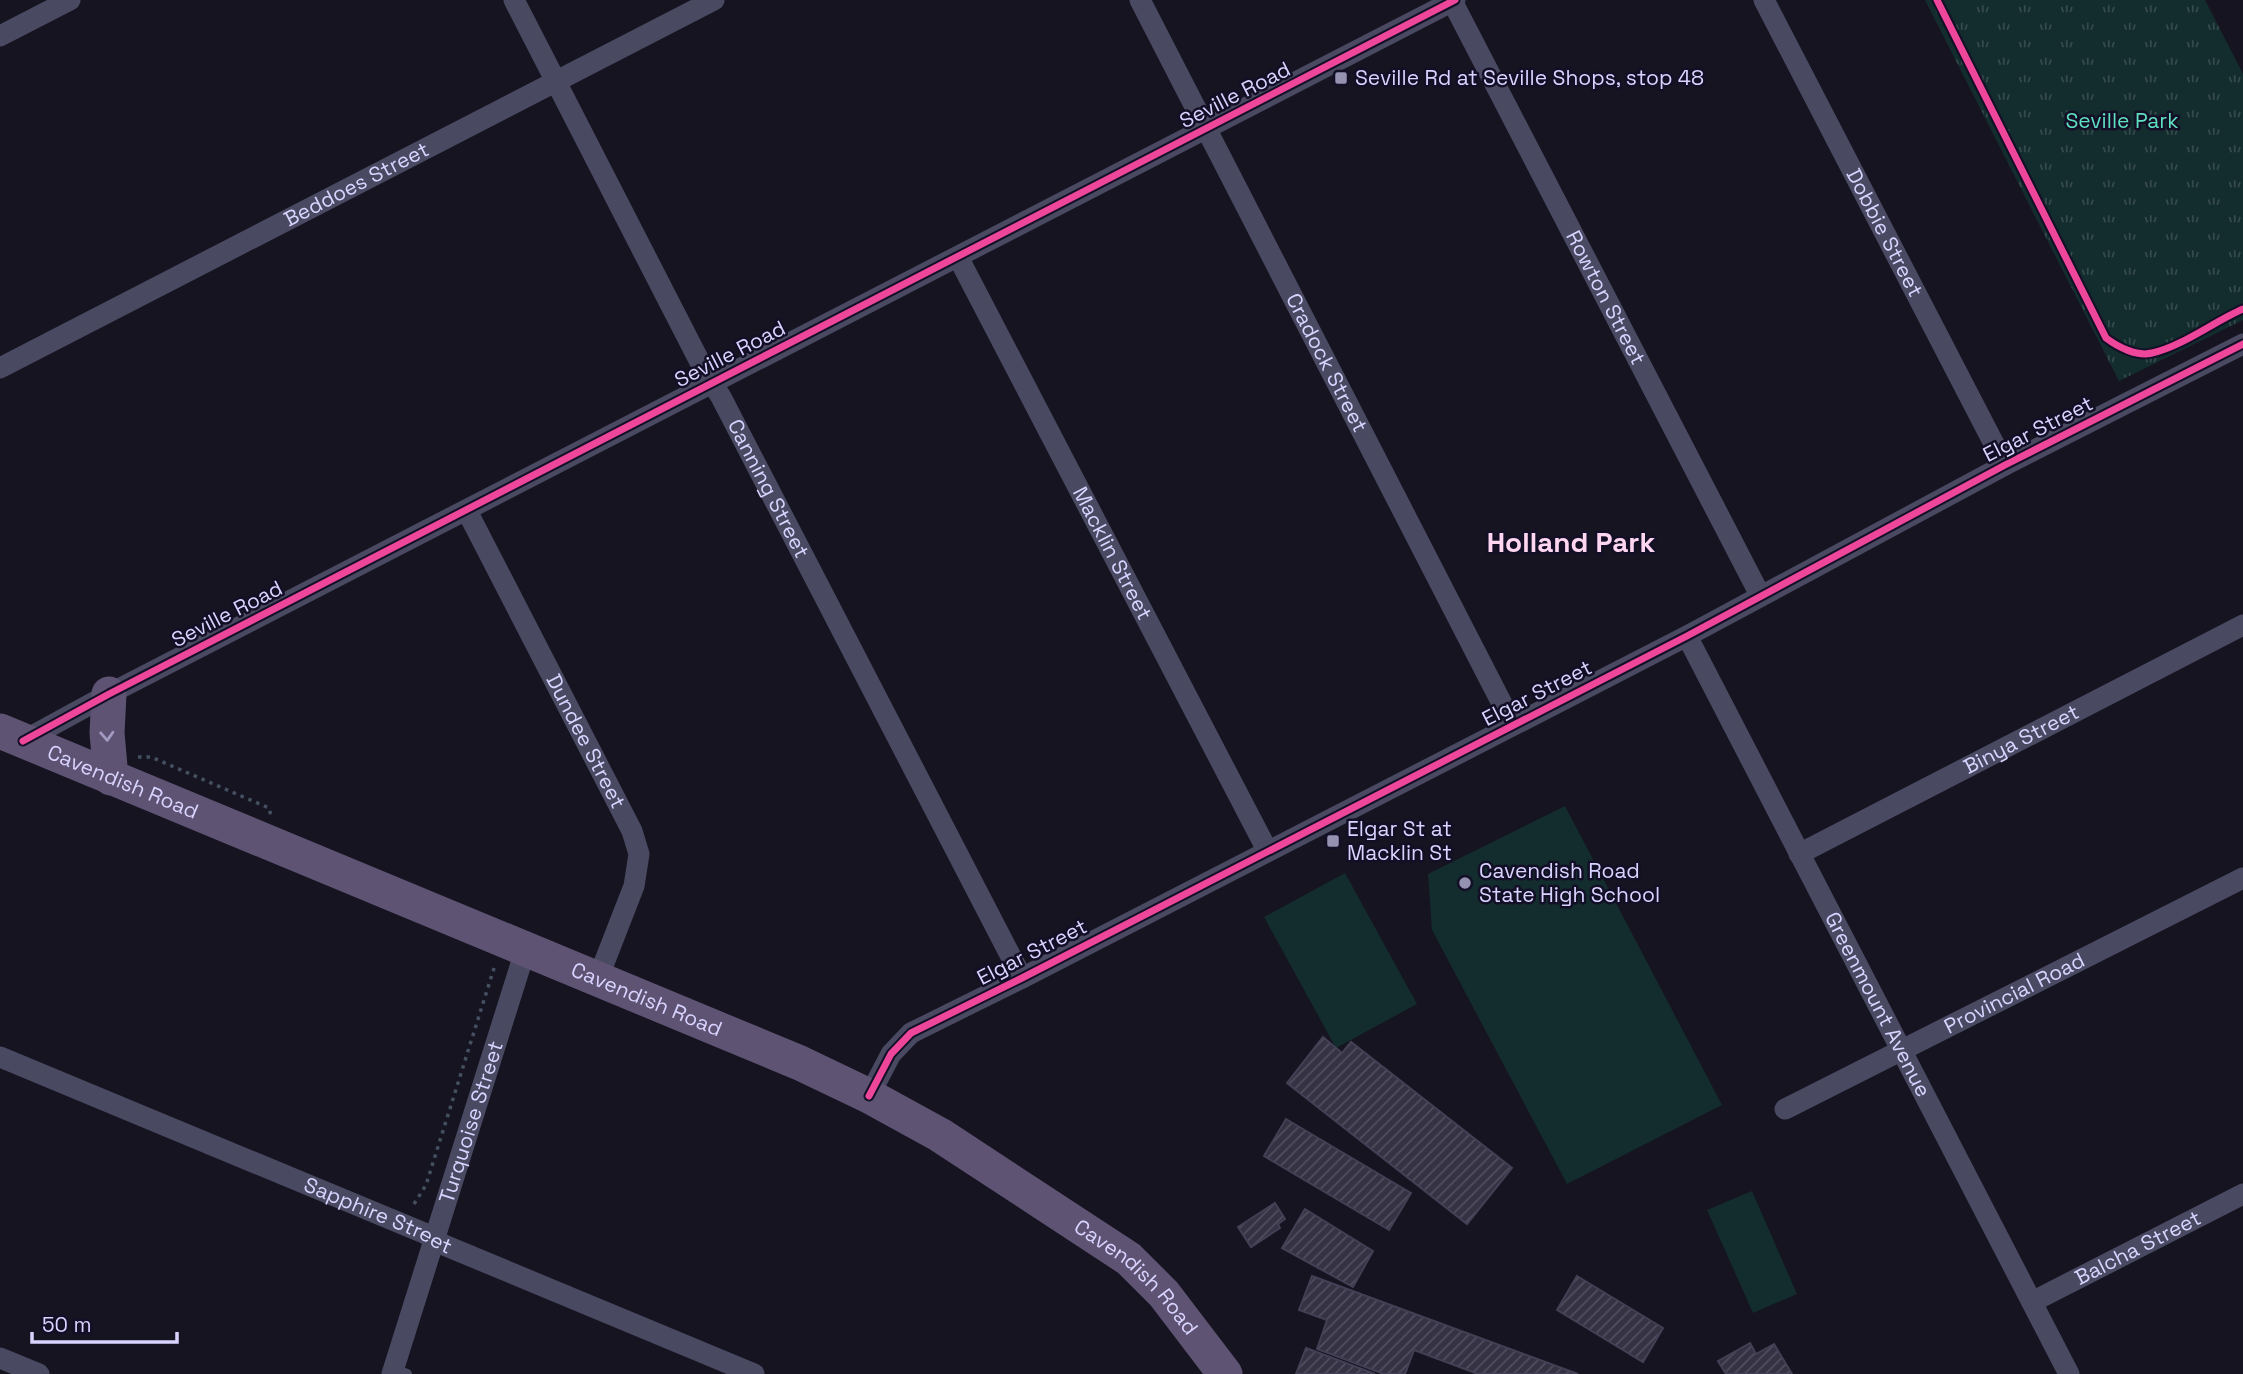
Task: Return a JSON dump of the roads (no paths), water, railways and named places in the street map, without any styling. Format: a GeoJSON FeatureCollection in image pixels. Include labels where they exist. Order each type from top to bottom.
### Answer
{"type":"FeatureCollection","features":[{"type":"Feature","properties":{"kind":"main road"},"geometry":{"type":"LineString","coordinates":[[109,695],[107,733],[111,778]]}},
{"type":"Feature","properties":{"kind":"main road","name":"Cavendish Road"},"geometry":{"type":"LineString","coordinates":[[12,736],[510,958],[597,981],[800,1063],[869,1096],[940,1135],[1129,1259],[1164,1294],[1225,1374]]}},
{"type":"Feature","properties":{"kind":"street"},"geometry":{"type":"LineString","coordinates":[[0,36],[70,0]]}},
{"type":"Feature","properties":{"kind":"street","name":"Canning Street"},"geometry":{"type":"LineString","coordinates":[[514,0],[1022,978]]}},
{"type":"Feature","properties":{"kind":"street","name":"Beddoes Street"},"geometry":{"type":"LineString","coordinates":[[0,368],[714,0]]}},
{"type":"Feature","properties":{"kind":"street","name":"Cradock Street"},"geometry":{"type":"LineString","coordinates":[[1140,0],[1513,725]]}},
{"type":"Feature","properties":{"kind":"street","name":"Dobbie Street"},"geometry":{"type":"LineString","coordinates":[[1765,0],[2005,465]]}},
{"type":"Feature","properties":{"kind":"street","name":"Seville Road"},"geometry":{"type":"LineString","coordinates":[[12,736],[109,695],[1453,1]]}},
{"type":"Feature","properties":{"kind":"street","name":"Rowton Street"},"geometry":{"type":"LineString","coordinates":[[1453,1],[1760,596]]}},
{"type":"Feature","properties":{"kind":"street","name":"Macklin Street"},"geometry":{"type":"LineString","coordinates":[[958,257],[1267,850]]}},
{"type":"Feature","properties":{"kind":"street","name":"Elgar Street"},"geometry":{"type":"LineString","coordinates":[[869,1096],[891,1054],[912,1033],[1687,636],[2005,465],[2243,344]]}},
{"type":"Feature","properties":{"kind":"street","name":"Dundee Street"},"geometry":{"type":"LineString","coordinates":[[467,511],[632,831],[639,854],[634,886],[597,981]]}},
{"type":"Feature","properties":{"kind":"street","name":"Binya Street"},"geometry":{"type":"LineString","coordinates":[[1799,854],[2243,625]]}},
{"type":"Feature","properties":{"kind":"street","name":"Greenmount Avenue"},"geometry":{"type":"LineString","coordinates":[[1687,636],[2069,1374]]}},
{"type":"Feature","properties":{"kind":"street","name":"Provincial Road"},"geometry":{"type":"LineString","coordinates":[[1785,1109],[2243,877]]}},
{"type":"Feature","properties":{"kind":"street","name":"Turquoise Street"},"geometry":{"type":"LineString","coordinates":[[398,1372],[510,958]]}},
{"type":"Feature","properties":{"kind":"street","name":"Sapphire Street"},"geometry":{"type":"LineString","coordinates":[[0,1057],[754,1374]]}},
{"type":"Feature","properties":{"kind":"street","name":"Balcha Street"},"geometry":{"type":"LineString","coordinates":[[2032,1302],[2243,1194]]}},
{"type":"Feature","properties":{"kind":"street"},"geometry":{"type":"LineString","coordinates":[[0,1358],[39,1374]]}},
{"type":"Feature","properties":{"kind":"place","name":"Seville Rd at Seville Shops, stop 48"},"geometry":{"type":"Point","coordinates":[1341,78]}},
{"type":"Feature","properties":{"kind":"place","name":"Elgar St at Macklin St"},"geometry":{"type":"Point","coordinates":[1333,841]}},
{"type":"Feature","properties":{"kind":"place","name":"Cavendish Road State High School"},"geometry":{"type":"Point","coordinates":[1465,883]}},
{"type":"Feature","properties":{"kind":"district","name":"Holland Park"},"geometry":{"type":"Point","coordinates":[1571,542]}},
{"type":"Feature","properties":{"kind":"park label","name":"Seville Park"},"geometry":{"type":"Point","coordinates":[2122,121]}}]}
